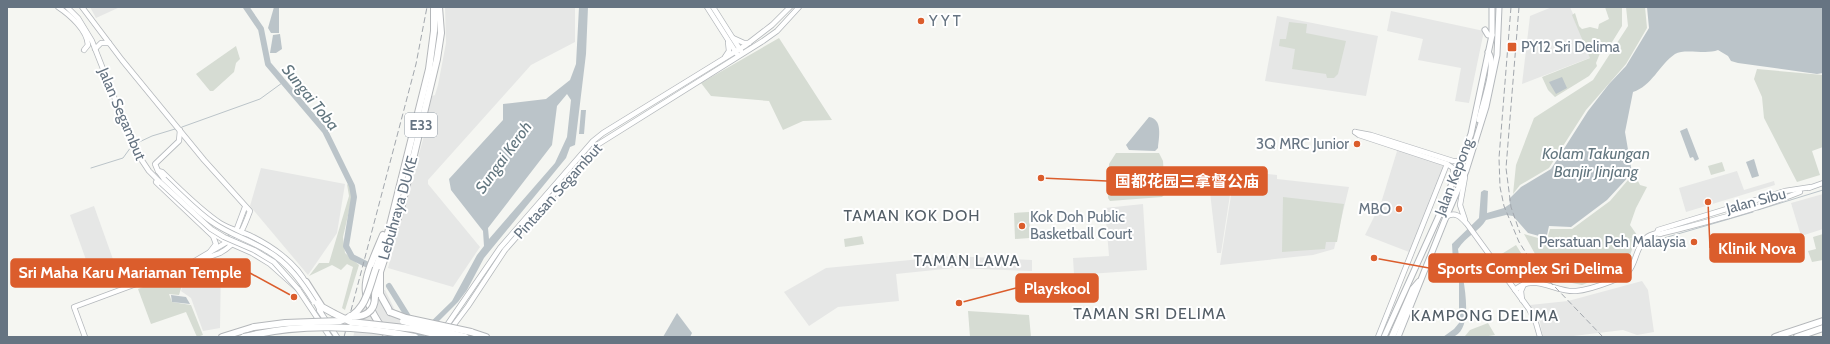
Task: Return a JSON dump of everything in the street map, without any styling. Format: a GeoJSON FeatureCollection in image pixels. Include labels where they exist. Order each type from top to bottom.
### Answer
{"type":"FeatureCollection","features":[{"type":"Feature","properties":{"kind":"highway","name":"Lebuhraya DUKE"},"geometry":{"type":"LineString","coordinates":[[378,268],[429,69],[434,37],[434,7]]}},
{"type":"Feature","properties":{"kind":"highway","name":"Lebuhraya DUKE"},"geometry":{"type":"LineString","coordinates":[[378,268],[401,209],[437,59],[441,26],[440,7]]}},
{"type":"Feature","properties":{"kind":"highway","name":"E33"},"geometry":{"type":"LineString","coordinates":[[388,337],[369,308],[365,295],[365,285],[387,225],[391,220]]}},
{"type":"Feature","properties":{"kind":"highway","name":"E33"},"geometry":{"type":"LineString","coordinates":[[378,268],[380,294],[390,312]]}},
{"type":"Feature","properties":{"kind":"highway","name":"E33"},"geometry":{"type":"LineString","coordinates":[[222,337],[268,324],[340,321],[346,319],[362,307],[378,268]]}},
{"type":"Feature","properties":{"kind":"highway"},"geometry":{"type":"LineString","coordinates":[[333,313],[362,317],[370,312],[375,303],[378,268]]}},
{"type":"Feature","properties":{"kind":"highway"},"geometry":{"type":"LineString","coordinates":[[306,282],[322,307],[351,322],[414,329],[445,337]]}},
{"type":"Feature","properties":{"kind":"highway"},"geometry":{"type":"LineString","coordinates":[[1392,337],[1413,290],[1419,282]]}},
{"type":"Feature","properties":{"kind":"highway"},"geometry":{"type":"LineString","coordinates":[[390,312],[406,318],[471,332],[486,337]]}},
{"type":"Feature","properties":{"kind":"highway"},"geometry":{"type":"LineString","coordinates":[[390,312],[404,321],[465,337]]}},
{"type":"Feature","properties":{"kind":"highway"},"geometry":{"type":"LineString","coordinates":[[1775,337],[1823,321]]}},
{"type":"Feature","properties":{"kind":"highway"},"geometry":{"type":"LineString","coordinates":[[243,337],[282,330],[338,328],[370,329],[415,337]]}},
{"type":"Feature","properties":{"kind":"highway"},"geometry":{"type":"LineString","coordinates":[[1797,337],[1823,328]]}},
{"type":"Feature","properties":{"kind":"highway"},"geometry":{"type":"LineString","coordinates":[[1808,337],[1823,328]]}},
{"type":"Feature","properties":{"kind":"main road"},"geometry":{"type":"LineString","coordinates":[[58,7],[73,19],[84,36],[88,44],[84,50]]}},
{"type":"Feature","properties":{"kind":"main road","name":"Jalan Segambut"},"geometry":{"type":"LineString","coordinates":[[67,7],[85,28],[95,49],[134,150],[142,163],[149,171],[212,222],[261,247],[280,259],[296,276],[337,337]]}},
{"type":"Feature","properties":{"kind":"main road","name":"Jalan Segambut"},"geometry":{"type":"LineString","coordinates":[[81,7],[180,130],[250,211],[245,234]]}},
{"type":"Feature","properties":{"kind":"main road"},"geometry":{"type":"LineString","coordinates":[[707,7],[730,38],[744,43],[749,42]]}},
{"type":"Feature","properties":{"kind":"main road"},"geometry":{"type":"LineString","coordinates":[[713,7],[741,56]]}},
{"type":"Feature","properties":{"kind":"main road","name":"Pintasan Segambut"},"geometry":{"type":"LineString","coordinates":[[437,337],[452,320],[500,248],[593,141],[603,132],[737,51],[772,25],[790,7]]}},
{"type":"Feature","properties":{"kind":"main road","name":"Pintasan Segambut"},"geometry":{"type":"LineString","coordinates":[[445,337],[468,306],[505,250],[597,145],[606,138],[741,56],[777,31],[799,7]]}},
{"type":"Feature","properties":{"kind":"main road","name":"Jalan Kepong"},"geometry":{"type":"LineString","coordinates":[[1384,337],[1453,183],[1465,152],[1473,127],[1489,55],[1492,35],[1492,7]]}},
{"type":"Feature","properties":{"kind":"main road","name":"Jalan Kepong"},"geometry":{"type":"LineString","coordinates":[[1398,337],[1419,282],[1466,171],[1473,149],[1494,76],[1499,26],[1499,7]]}},
{"type":"Feature","properties":{"kind":"main road"},"geometry":{"type":"LineString","coordinates":[[1473,149],[1491,70],[1489,55],[1495,47],[1499,26]]}},
{"type":"Feature","properties":{"kind":"main road"},"geometry":{"type":"LineString","coordinates":[[1485,30],[1489,36],[1492,35]]}},
{"type":"Feature","properties":{"kind":"main road"},"geometry":{"type":"LineString","coordinates":[[721,61],[729,51],[730,38]]}},
{"type":"Feature","properties":{"kind":"main road"},"geometry":{"type":"LineString","coordinates":[[95,49],[101,43],[109,43]]}},
{"type":"Feature","properties":{"kind":"main road"},"geometry":{"type":"LineString","coordinates":[[180,130],[179,141],[190,142]]}},
{"type":"Feature","properties":{"kind":"main road"},"geometry":{"type":"LineString","coordinates":[[1453,183],[1453,168],[1448,164],[1359,135],[1355,132],[1371,135],[1453,161],[1458,161],[1465,152]]}},
{"type":"Feature","properties":{"kind":"main road","name":"Jalan Segambut"},"geometry":{"type":"LineString","coordinates":[[179,141],[155,164],[162,181],[211,228],[224,237],[254,250],[274,262],[298,289],[330,337]]}},
{"type":"Feature","properties":{"kind":"main road"},"geometry":{"type":"LineString","coordinates":[[142,163],[149,165],[155,164]]}},
{"type":"Feature","properties":{"kind":"main road"},"geometry":{"type":"LineString","coordinates":[[1378,337],[1448,164]]}},
{"type":"Feature","properties":{"kind":"main road"},"geometry":{"type":"LineString","coordinates":[[149,171],[154,180],[206,228],[214,238],[216,244],[209,253]]}},
{"type":"Feature","properties":{"kind":"main road"},"geometry":{"type":"LineString","coordinates":[[158,171],[162,172],[214,220],[215,226],[210,229],[206,228]]}},
{"type":"Feature","properties":{"kind":"main road"},"geometry":{"type":"LineString","coordinates":[[1466,171],[1460,205],[1462,212],[1474,234],[1523,302],[1536,323],[1540,337]]}},
{"type":"Feature","properties":{"kind":"main road","name":"Jalan Sibu"},"geometry":{"type":"LineString","coordinates":[[1510,284],[1537,282],[1565,291],[1576,292],[1604,284],[1621,277],[1631,270],[1645,239],[1657,233],[1658,230],[1785,191],[1811,187],[1823,183]]}},
{"type":"Feature","properties":{"kind":"main road"},"geometry":{"type":"LineString","coordinates":[[191,263],[227,242],[236,230],[246,207]]}},
{"type":"Feature","properties":{"kind":"main road"},"geometry":{"type":"LineString","coordinates":[[1446,217],[1456,214],[1468,224]]}},
{"type":"Feature","properties":{"kind":"main road"},"geometry":{"type":"LineString","coordinates":[[208,215],[222,225],[245,234],[268,246],[286,260],[306,282],[321,312]]}},
{"type":"Feature","properties":{"kind":"main road"},"geometry":{"type":"LineString","coordinates":[[206,228],[227,242],[252,252],[298,289]]}},
{"type":"Feature","properties":{"kind":"main road"},"geometry":{"type":"LineString","coordinates":[[240,248],[240,238],[245,234]]}},
{"type":"Feature","properties":{"kind":"main road"},"geometry":{"type":"LineString","coordinates":[[85,337],[74,307],[213,256],[233,245],[245,234]]}},
{"type":"Feature","properties":{"kind":"main road"},"geometry":{"type":"LineString","coordinates":[[1515,290],[1524,284]]}},
{"type":"Feature","properties":{"kind":"main road"},"geometry":{"type":"LineString","coordinates":[[1523,302],[1521,291],[1524,284]]}},
{"type":"Feature","properties":{"kind":"shaded area"},"geometry":{"type":"Polygon","coordinates":[[[90,7],[120,7],[96,18],[90,7]]]}},
{"type":"Feature","properties":{"kind":"shaded area"},"geometry":{"type":"Polygon","coordinates":[[[445,7],[575,7],[575,42],[531,65],[428,180],[428,184],[480,247],[453,287],[388,268],[428,121],[426,121],[432,96],[435,95],[438,85],[446,43],[445,7]]]}},
{"type":"Feature","properties":{"kind":"shaded area"},"geometry":{"type":"Polygon","coordinates":[[[1552,7],[1570,7],[1592,57],[1522,84],[1530,16],[1552,7]]]}},
{"type":"Feature","properties":{"kind":"shaded area"},"geometry":{"type":"Polygon","coordinates":[[[1605,7],[1622,7],[1622,26],[1609,47],[1604,43],[1596,63],[1597,66],[1589,76],[1555,97],[1548,90],[1542,77],[1590,58],[1572,15],[1575,13],[1579,26],[1582,29],[1590,27],[1598,29],[1599,24],[1609,19],[1605,7]]]}},
{"type":"Feature","properties":{"kind":"shaded area"},"geometry":{"type":"Polygon","coordinates":[[[1626,7],[1645,7],[1647,28],[1626,64],[1586,110],[1549,168],[1520,185],[1513,194],[1516,165],[1534,118],[1593,80],[1628,26],[1626,7]]]}},
{"type":"Feature","properties":{"kind":"shaded area"},"geometry":{"type":"Polygon","coordinates":[[[1391,11],[1484,31],[1469,103],[1455,101],[1461,68],[1418,60],[1423,39],[1387,31],[1391,11]]]}},
{"type":"Feature","properties":{"kind":"shaded area"},"geometry":{"type":"Polygon","coordinates":[[[1277,16],[1378,36],[1366,96],[1265,81],[1277,16]]]}},
{"type":"Feature","properties":{"kind":"shaded area"},"geometry":{"type":"Polygon","coordinates":[[[1289,22],[1307,24],[1306,33],[1346,41],[1338,74],[1334,78],[1327,78],[1326,74],[1292,69],[1295,49],[1279,46],[1280,39],[1286,39],[1289,22]]]}},
{"type":"Feature","properties":{"kind":"shaded area"},"geometry":{"type":"Polygon","coordinates":[[[779,38],[832,120],[803,121],[783,130],[769,101],[711,96],[701,83],[779,38]]]}},
{"type":"Feature","properties":{"kind":"shaded area"},"geometry":{"type":"Polygon","coordinates":[[[236,46],[240,59],[236,63],[234,72],[213,91],[210,91],[196,74],[236,46]]]}},
{"type":"Feature","properties":{"kind":"shaded area"},"geometry":{"type":"Polygon","coordinates":[[[1757,69],[1823,75],[1823,147],[1812,151],[1820,175],[1797,182],[1764,118],[1762,97],[1754,79],[1757,69]]]}},
{"type":"Feature","properties":{"kind":"shaded area"},"geometry":{"type":"Polygon","coordinates":[[[1398,148],[1445,164],[1409,252],[1365,235],[1381,203],[1398,148]]]}},
{"type":"Feature","properties":{"kind":"shaded area"},"geometry":{"type":"Polygon","coordinates":[[[1116,153],[1159,153],[1163,161],[1165,194],[1162,197],[1110,201],[1108,198],[1109,164],[1116,153]]]}},
{"type":"Feature","properties":{"kind":"shaded area"},"geometry":{"type":"Polygon","coordinates":[[[1722,162],[1725,171],[1711,175],[1708,166],[1722,162]]]}},
{"type":"Feature","properties":{"kind":"shaded area"},"geometry":{"type":"Polygon","coordinates":[[[261,168],[345,184],[337,233],[308,275],[250,206],[261,168]]]}},
{"type":"Feature","properties":{"kind":"shaded area"},"geometry":{"type":"Polygon","coordinates":[[[1234,169],[1221,253],[1217,253],[1208,175],[1234,169]]]}},
{"type":"Feature","properties":{"kind":"shaded area"},"geometry":{"type":"Polygon","coordinates":[[[1235,170],[1277,175],[1277,179],[1349,187],[1334,249],[1313,255],[1220,265],[1235,170]]]}},
{"type":"Feature","properties":{"kind":"shaded area"},"geometry":{"type":"Polygon","coordinates":[[[1737,171],[1744,190],[1774,181],[1775,185],[1686,212],[1679,188],[1737,171]]]}},
{"type":"Feature","properties":{"kind":"shaded area"},"geometry":{"type":"Polygon","coordinates":[[[1634,173],[1640,185],[1647,187],[1636,208],[1630,225],[1637,235],[1634,239],[1628,238],[1635,240],[1629,259],[1617,271],[1582,285],[1562,281],[1551,268],[1558,265],[1540,263],[1524,234],[1538,238],[1548,236],[1550,229],[1572,229],[1610,201],[1634,173]]]}},
{"type":"Feature","properties":{"kind":"shaded area"},"geometry":{"type":"Polygon","coordinates":[[[347,184],[350,186],[352,198],[343,237],[345,253],[359,265],[345,310],[342,308],[353,267],[347,264],[341,270],[332,265],[309,276],[319,263],[329,263],[349,196],[347,184]]]}},
{"type":"Feature","properties":{"kind":"shaded area"},"geometry":{"type":"Polygon","coordinates":[[[1823,194],[1823,229],[1801,236],[1791,203],[1823,194]]]}},
{"type":"Feature","properties":{"kind":"shaded area"},"geometry":{"type":"Polygon","coordinates":[[[1283,197],[1344,204],[1337,242],[1326,242],[1325,249],[1282,252],[1283,197]]]}},
{"type":"Feature","properties":{"kind":"shaded area"},"geometry":{"type":"Polygon","coordinates":[[[1143,204],[1147,270],[1074,275],[1073,258],[1109,256],[1105,208],[1143,204]]]}},
{"type":"Feature","properties":{"kind":"shaded area"},"geometry":{"type":"Polygon","coordinates":[[[94,206],[114,262],[90,271],[70,215],[94,206]]]}},
{"type":"Feature","properties":{"kind":"shaded area","name":"Kok Doh Public Basketball Court"},"geometry":{"type":"Polygon","coordinates":[[[1029,212],[1030,238],[1015,239],[1014,213],[1029,212]]]}},
{"type":"Feature","properties":{"kind":"shaded area"},"geometry":{"type":"Polygon","coordinates":[[[1823,234],[1823,260],[1812,262],[1808,251],[1816,249],[1813,237],[1823,234]]]}},
{"type":"Feature","properties":{"kind":"shaded area"},"geometry":{"type":"Polygon","coordinates":[[[862,236],[864,244],[845,247],[844,239],[862,236]]]}},
{"type":"Feature","properties":{"kind":"shaded area"},"geometry":{"type":"Polygon","coordinates":[[[1516,245],[1533,272],[1520,268],[1512,270],[1500,255],[1516,245]]]}},
{"type":"Feature","properties":{"kind":"shaded area"},"geometry":{"type":"Polygon","coordinates":[[[953,256],[1032,260],[1032,271],[954,268],[896,274],[899,301],[838,307],[809,326],[784,292],[826,268],[953,256]]]}},
{"type":"Feature","properties":{"kind":"shaded area"},"geometry":{"type":"Polygon","coordinates":[[[210,260],[221,266],[220,328],[203,331],[191,298],[181,291],[183,285],[178,271],[210,260]]]}},
{"type":"Feature","properties":{"kind":"shaded area"},"geometry":{"type":"Polygon","coordinates":[[[177,274],[182,285],[179,295],[169,294],[172,302],[191,305],[203,335],[197,337],[186,312],[151,324],[138,289],[177,274]]]}},
{"type":"Feature","properties":{"kind":"shaded area"},"geometry":{"type":"Polygon","coordinates":[[[1642,281],[1648,290],[1654,332],[1637,335],[1623,330],[1565,337],[1543,337],[1540,322],[1530,305],[1568,301],[1642,281]]]}},
{"type":"Feature","properties":{"kind":"shaded area"},"geometry":{"type":"Polygon","coordinates":[[[385,290],[395,310],[416,333],[411,337],[353,337],[367,291],[385,290]]]}},
{"type":"Feature","properties":{"kind":"shaded area"},"geometry":{"type":"Polygon","coordinates":[[[968,311],[1029,315],[1031,337],[970,337],[968,311]]]}},
{"type":"Feature","properties":{"kind":"shaded area"},"geometry":{"type":"Polygon","coordinates":[[[1488,323],[1495,335],[1482,337],[1465,336],[1470,330],[1488,323]]]}},
{"type":"Feature","properties":{"kind":"water"},"geometry":{"type":"Polygon","coordinates":[[[274,7],[279,7],[279,33],[271,33],[268,28],[274,7]]]}},
{"type":"Feature","properties":{"kind":"water","name":"Sungai Keroh"},"geometry":{"type":"Polygon","coordinates":[[[579,7],[588,7],[586,54],[575,145],[570,147],[566,158],[484,258],[467,290],[458,302],[423,337],[415,337],[452,301],[477,255],[484,246],[483,231],[451,190],[449,179],[503,120],[503,104],[546,99],[570,80],[576,64],[579,7]],[[567,94],[557,106],[552,145],[488,228],[489,239],[555,163],[567,137],[571,100],[567,94]]]}},
{"type":"Feature","properties":{"kind":"water","name":"Kolam Takungan Banjir Jinjang"},"geometry":{"type":"Polygon","coordinates":[[[1647,7],[1823,7],[1823,73],[1817,74],[1738,63],[1731,61],[1728,56],[1718,50],[1708,52],[1679,52],[1675,54],[1645,85],[1633,92],[1625,132],[1632,173],[1607,200],[1571,227],[1549,226],[1547,235],[1539,236],[1528,233],[1513,216],[1506,215],[1486,220],[1461,244],[1458,249],[1466,295],[1465,320],[1462,330],[1455,336],[1443,337],[1454,329],[1459,323],[1459,280],[1453,262],[1452,244],[1479,218],[1481,192],[1484,190],[1488,191],[1487,213],[1504,208],[1510,204],[1509,199],[1521,187],[1551,169],[1588,111],[1609,84],[1626,66],[1649,28],[1647,7]]]}},
{"type":"Feature","properties":{"kind":"water"},"geometry":{"type":"Polygon","coordinates":[[[280,34],[282,49],[276,53],[270,53],[273,35],[280,34]]]}},
{"type":"Feature","properties":{"kind":"water"},"geometry":{"type":"Polygon","coordinates":[[[1562,77],[1567,88],[1556,94],[1549,82],[1562,77]]]}},
{"type":"Feature","properties":{"kind":"water"},"geometry":{"type":"Polygon","coordinates":[[[581,110],[586,110],[584,134],[579,134],[581,110]]]}},
{"type":"Feature","properties":{"kind":"water"},"geometry":{"type":"Polygon","coordinates":[[[1149,117],[1153,118],[1158,125],[1158,148],[1155,151],[1129,150],[1126,145],[1149,117]]]}},
{"type":"Feature","properties":{"kind":"water"},"geometry":{"type":"Polygon","coordinates":[[[1687,128],[1699,159],[1695,161],[1693,157],[1690,158],[1680,131],[1687,128]]]}},
{"type":"Feature","properties":{"kind":"water"},"geometry":{"type":"Polygon","coordinates":[[[1754,159],[1759,176],[1752,178],[1746,162],[1754,159]]]}},
{"type":"Feature","properties":{"kind":"water"},"geometry":{"type":"Polygon","coordinates":[[[171,295],[186,297],[190,304],[172,302],[171,295]]]}},
{"type":"Feature","properties":{"kind":"water"},"geometry":{"type":"Polygon","coordinates":[[[677,313],[692,333],[690,337],[663,337],[677,313]]]}},
{"type":"Feature","properties":{"kind":"waterway","name":"Sungai Toba"},"geometry":{"type":"LineString","coordinates":[[246,7],[261,29],[268,64],[325,131],[352,186],[354,197],[346,246],[352,257],[366,264]]}},
{"type":"Feature","properties":{"kind":"waterway"},"geometry":{"type":"LineString","coordinates":[[182,127],[260,99],[282,83]]}},
{"type":"Feature","properties":{"kind":"waterway"},"geometry":{"type":"LineString","coordinates":[[135,144],[152,136],[175,129]]}},
{"type":"Feature","properties":{"kind":"waterway"},"geometry":{"type":"LineString","coordinates":[[91,168],[123,158],[131,147]]}},
{"type":"Feature","properties":{"kind":"waterway"},"geometry":{"type":"LineString","coordinates":[[1758,210],[1823,190]]}},
{"type":"Feature","properties":{"kind":"waterway"},"geometry":{"type":"LineString","coordinates":[[1664,238],[1753,212]]}},
{"type":"Feature","properties":{"kind":"waterway","name":"Sungai Toba"},"geometry":{"type":"LineString","coordinates":[[389,286],[420,336]]}},
{"type":"Feature","properties":{"kind":"railway"},"geometry":{"type":"LineString","coordinates":[[344,337],[416,64],[427,7]]}},
{"type":"Feature","properties":{"kind":"railway"},"geometry":{"type":"LineString","coordinates":[[1511,7],[1499,158],[1500,187],[1504,206],[1519,242],[1533,264],[1603,337]]}},
{"type":"Feature","properties":{"kind":"railway"},"geometry":{"type":"LineString","coordinates":[[1519,7],[1506,168],[1511,207],[1520,233]]}},
{"type":"Feature","properties":{"kind":"place","name":"Y Y T"},"geometry":{"type":"Point","coordinates":[921,21]}},
{"type":"Feature","properties":{"kind":"place","name":"PY12 Sri Delima"},"geometry":{"type":"Point","coordinates":[1512,47]}},
{"type":"Feature","properties":{"kind":"place","name":"3Q MRC Junior"},"geometry":{"type":"Point","coordinates":[1357,144]}},
{"type":"Feature","properties":{"kind":"place","name":"国都花园三拿督公庙"},"geometry":{"type":"Point","coordinates":[1041,178]}},
{"type":"Feature","properties":{"kind":"place","name":"Klinik Nova"},"geometry":{"type":"Point","coordinates":[1708,202]}},
{"type":"Feature","properties":{"kind":"place","name":"MBO"},"geometry":{"type":"Point","coordinates":[1399,209]}},
{"type":"Feature","properties":{"kind":"place","name":"Kok Doh Public Basketball Court"},"geometry":{"type":"Point","coordinates":[1022,226]}},
{"type":"Feature","properties":{"kind":"place","name":"Persatuan Peh Malaysia"},"geometry":{"type":"Point","coordinates":[1694,242]}},
{"type":"Feature","properties":{"kind":"place","name":"Sports Complex Sri Delima"},"geometry":{"type":"Point","coordinates":[1374,258]}},
{"type":"Feature","properties":{"kind":"place","name":"Sri Maha Karu Mariaman Temple"},"geometry":{"type":"Point","coordinates":[294,297]}},
{"type":"Feature","properties":{"kind":"place","name":"Playskool"},"geometry":{"type":"Point","coordinates":[959,303]}},
{"type":"Feature","properties":{"kind":"district","name":"TAMAN KOK DOH"},"geometry":{"type":"Point","coordinates":[912,215]}},
{"type":"Feature","properties":{"kind":"district","name":"TAMAN LAWA"},"geometry":{"type":"Point","coordinates":[967,260]}},
{"type":"Feature","properties":{"kind":"district","name":"TAMAN SRI DELIMA"},"geometry":{"type":"Point","coordinates":[1150,313]}},
{"type":"Feature","properties":{"kind":"district","name":"KAMPONG DELIMA"},"geometry":{"type":"Point","coordinates":[1485,315]}}]}
